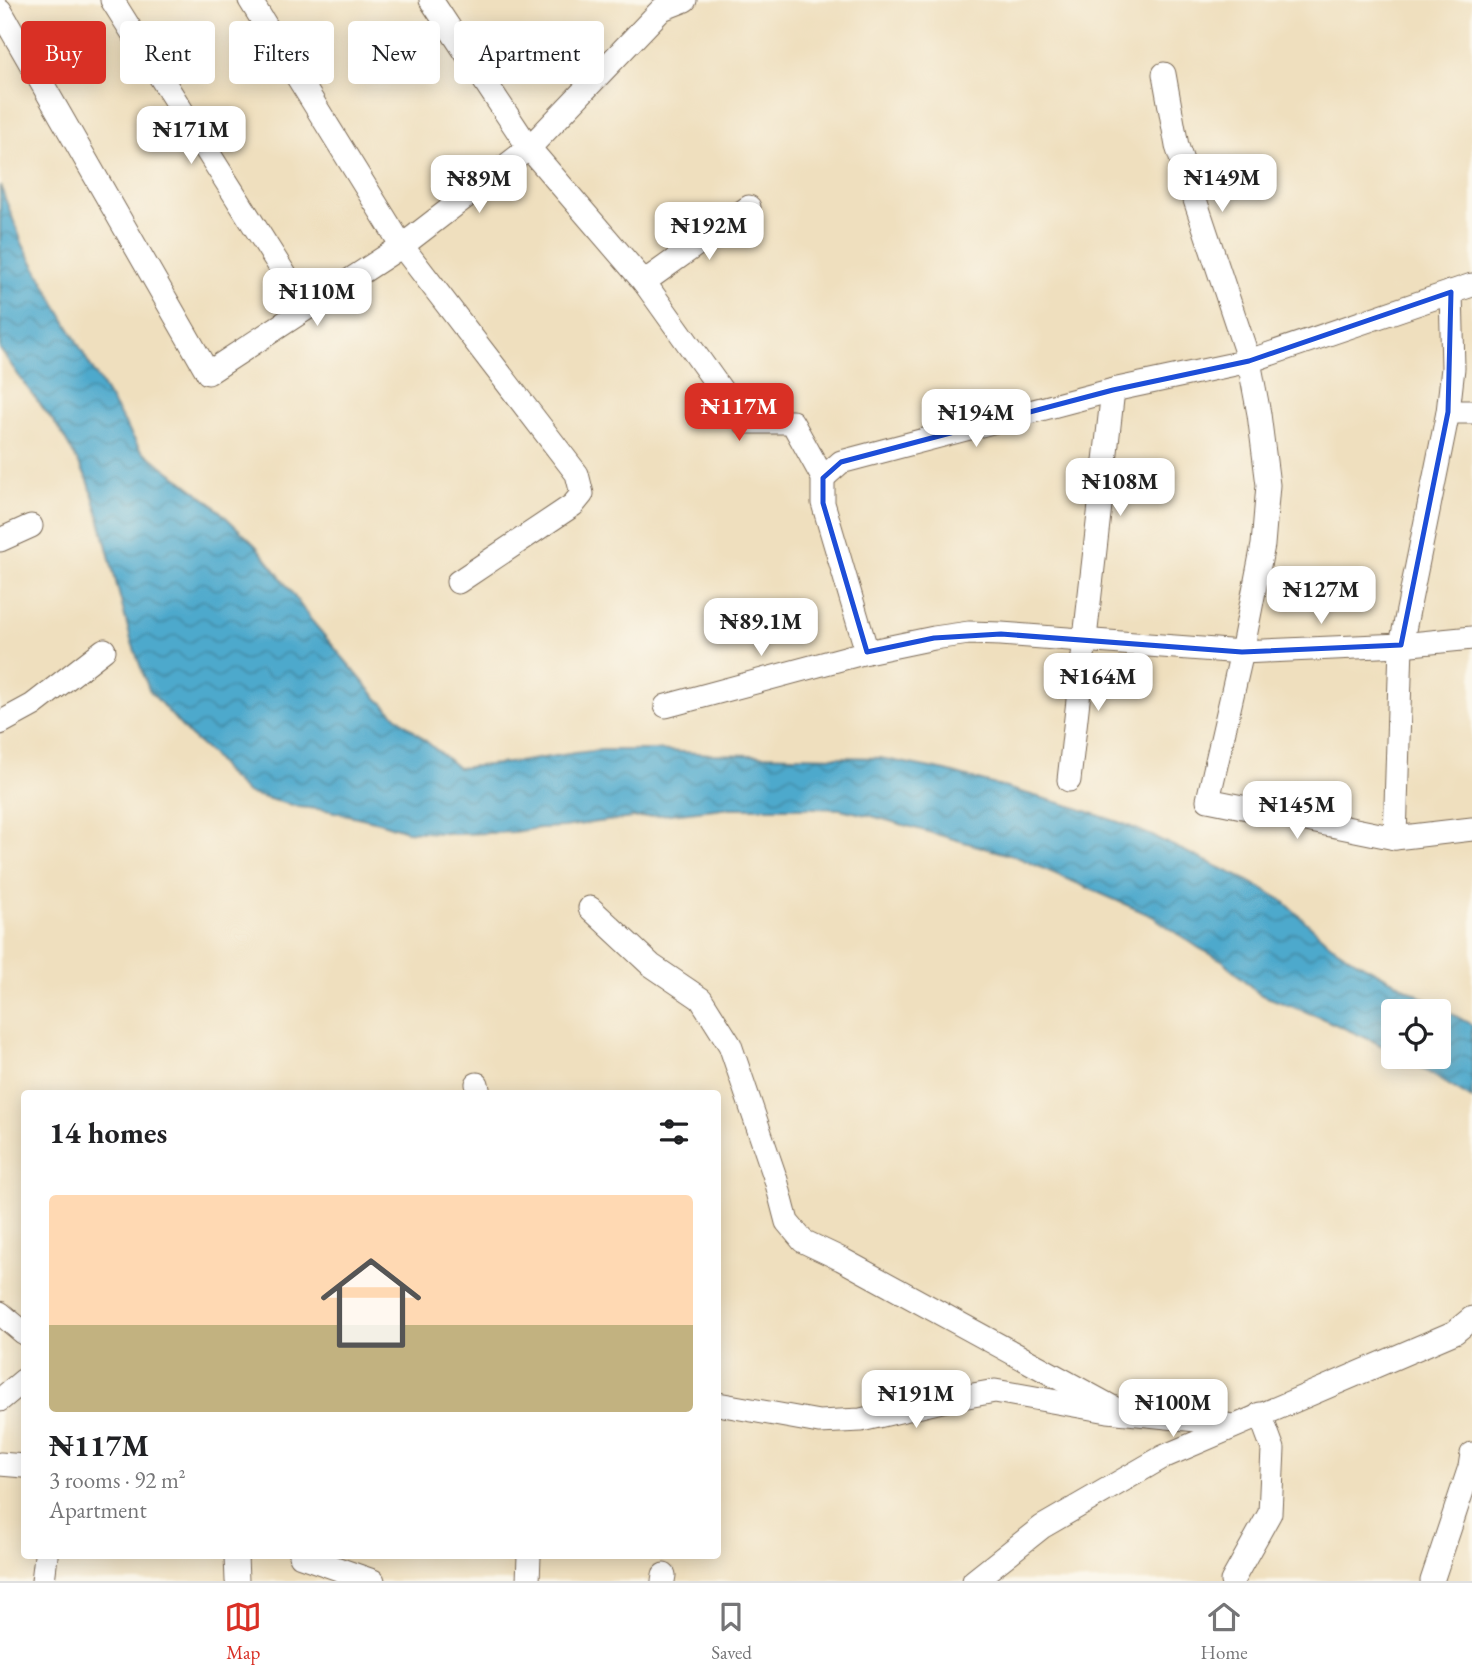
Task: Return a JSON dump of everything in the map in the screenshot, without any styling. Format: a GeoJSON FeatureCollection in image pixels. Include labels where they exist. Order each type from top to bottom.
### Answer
{"type":"FeatureCollection","features":[{"type":"Feature","properties":{"kind":"street"},"geometry":{"type":"LineString","coordinates":[[112,0],[306,308]]}},
{"type":"Feature","properties":{"kind":"street"},"geometry":{"type":"LineString","coordinates":[[250,0],[402,246],[577,474],[582,494],[573,505],[458,582]]}},
{"type":"Feature","properties":{"kind":"street"},"geometry":{"type":"LineString","coordinates":[[431,0],[529,148],[644,282],[744,422],[792,422],[823,478],[823,503],[867,652]]}},
{"type":"Feature","properties":{"kind":"street"},"geometry":{"type":"LineString","coordinates":[[0,10],[208,373],[402,246],[529,148],[663,4],[685,0]]}},
{"type":"Feature","properties":{"kind":"street"},"geometry":{"type":"LineString","coordinates":[[1164,74],[1177,146],[1249,361],[1268,485],[1263,545],[1208,800],[1395,838],[1472,829]]}},
{"type":"Feature","properties":{"kind":"street"},"geometry":{"type":"LineString","coordinates":[[644,282],[749,207]]}},
{"type":"Feature","properties":{"kind":"street"},"geometry":{"type":"LineString","coordinates":[[823,478],[841,462],[1113,390],[1249,361],[1462,289],[1448,412],[1401,645],[1395,838]]}},
{"type":"Feature","properties":{"kind":"street"},"geometry":{"type":"LineString","coordinates":[[1069,780],[1113,390]]}},
{"type":"Feature","properties":{"kind":"street"},"geometry":{"type":"LineString","coordinates":[[1448,412],[1472,412]]}},
{"type":"Feature","properties":{"kind":"street"},"geometry":{"type":"LineString","coordinates":[[0,540],[31,526]]}},
{"type":"Feature","properties":{"kind":"street"},"geometry":{"type":"LineString","coordinates":[[666,706],[867,652],[969,633],[1242,652],[1401,645],[1472,638]]}},
{"type":"Feature","properties":{"kind":"street"},"geometry":{"type":"LineString","coordinates":[[0,723],[33,705],[104,650]]}},
{"type":"Feature","properties":{"kind":"street"},"geometry":{"type":"LineString","coordinates":[[590,908],[651,965],[701,999],[730,1045],[776,1180],[787,1222],[803,1241],[841,1259],[1121,1412]]}},
{"type":"Feature","properties":{"kind":"street"},"geometry":{"type":"LineString","coordinates":[[0,1313],[21,1330]]}},
{"type":"Feature","properties":{"kind":"street"},"geometry":{"type":"LineString","coordinates":[[974,1581],[1042,1527],[1163,1457],[1455,1332],[1472,1318]]}},
{"type":"Feature","properties":{"kind":"street"},"geometry":{"type":"LineString","coordinates":[[0,1400],[21,1382]]}},
{"type":"Feature","properties":{"kind":"street"},"geometry":{"type":"LineString","coordinates":[[721,1405],[819,1422],[847,1421],[995,1391],[1121,1412],[1232,1426]]}},
{"type":"Feature","properties":{"kind":"street"},"geometry":{"type":"LineString","coordinates":[[1232,1581],[1270,1513],[1273,1449],[1260,1414]]}},
{"type":"Feature","properties":{"kind":"street"},"geometry":{"type":"LineString","coordinates":[[1432,1581],[1471,1462]]}},
{"type":"Feature","properties":{"kind":"street"},"geometry":{"type":"LineString","coordinates":[[0,1464],[21,1465]]}},
{"type":"Feature","properties":{"kind":"street"},"geometry":{"type":"LineString","coordinates":[[43,1581],[46,1559]]}},
{"type":"Feature","properties":{"kind":"street"},"geometry":{"type":"LineString","coordinates":[[236,1559],[237,1581]]}},
{"type":"Feature","properties":{"kind":"street"},"geometry":{"type":"LineString","coordinates":[[310,1559],[373,1581]]}},
{"type":"Feature","properties":{"kind":"street"},"geometry":{"type":"LineString","coordinates":[[528,1581],[530,1559]]}},
{"type":"Feature","properties":{"kind":"highlighted area"},"geometry":{"type":"Polygon","coordinates":[[[1451,292],[1448,412],[1401,645],[1242,652],[1001,634],[934,638],[867,652],[823,503],[823,478],[841,462],[1113,390],[1249,361],[1451,292]]]}},
{"type":"Feature","properties":{"kind":"water"},"geometry":{"type":"Polygon","coordinates":[[[0,185],[23,245],[140,449],[210,502],[256,546],[311,620],[376,697],[458,768],[602,750],[655,750],[880,758],[946,771],[1124,824],[1248,881],[1282,900],[1330,944],[1425,999],[1381,999],[1381,1045],[1317,1016],[1259,994],[1222,960],[1152,916],[1017,857],[840,809],[724,808],[564,827],[460,834],[406,831],[379,822],[299,807],[247,793],[149,690],[131,640],[88,480],[60,430],[0,349],[0,185]]]}},
{"type":"Feature","properties":{"kind":"water"},"geometry":{"type":"Polygon","coordinates":[[[1451,1013],[1472,1025],[1472,1099],[1423,1069],[1451,1069],[1451,1013]]]}}]}
